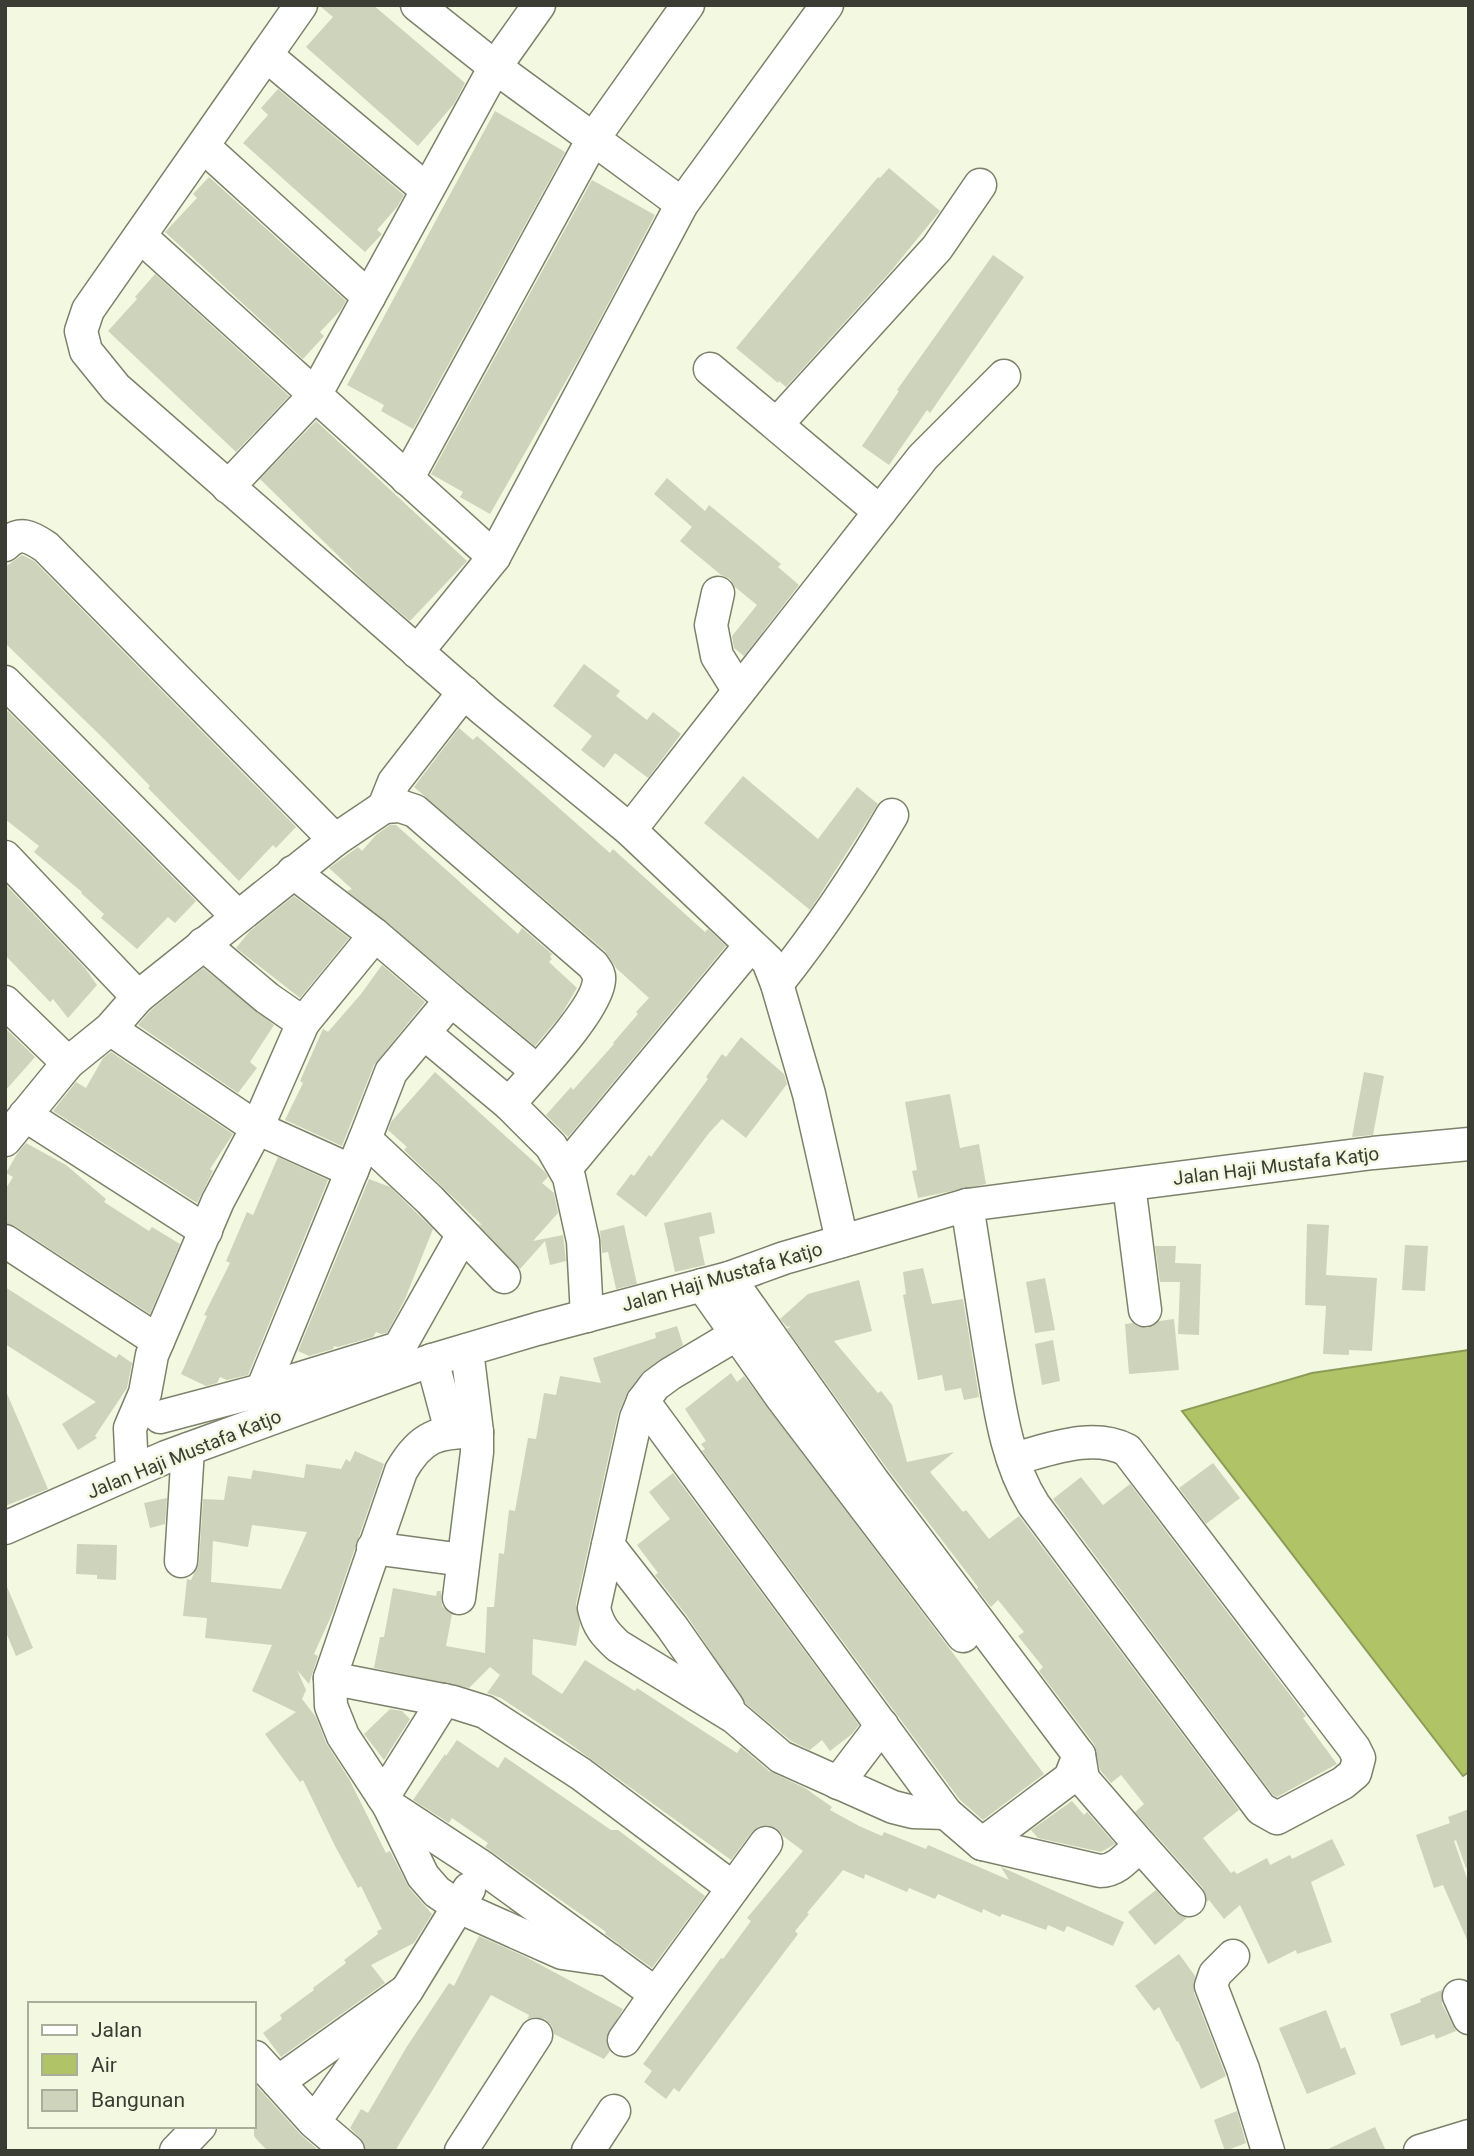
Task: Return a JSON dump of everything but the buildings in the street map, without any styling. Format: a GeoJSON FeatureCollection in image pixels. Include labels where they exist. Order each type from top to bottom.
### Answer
{"type":"FeatureCollection","features":[{"type":"Feature","properties":{"kind":"street"},"geometry":{"type":"LineString","coordinates":[[301,5],[88,310],[80,331],[86,351],[116,388],[417,652],[630,830],[768,961],[809,1094],[842,1241]]}},
{"type":"Feature","properties":{"kind":"street"},"geometry":{"type":"LineString","coordinates":[[417,5],[495,67],[682,204]]}},
{"type":"Feature","properties":{"kind":"street"},"geometry":{"type":"LineString","coordinates":[[228,487],[315,396],[495,67],[539,5]]}},
{"type":"Feature","properties":{"kind":"street"},"geometry":{"type":"LineString","coordinates":[[407,478],[593,139],[688,5]]}},
{"type":"Feature","properties":{"kind":"street"},"geometry":{"type":"LineString","coordinates":[[417,652],[494,558],[682,204],[827,5]]}},
{"type":"Feature","properties":{"kind":"street"},"geometry":{"type":"LineString","coordinates":[[266,55],[427,190]]}},
{"type":"Feature","properties":{"kind":"street"},"geometry":{"type":"LineString","coordinates":[[203,146],[369,297]]}},
{"type":"Feature","properties":{"kind":"street"},"geometry":{"type":"LineString","coordinates":[[778,424],[937,248],[980,185]]}},
{"type":"Feature","properties":{"kind":"street"},"geometry":{"type":"LineString","coordinates":[[140,236],[494,558]]}},
{"type":"Feature","properties":{"kind":"street"},"geometry":{"type":"LineString","coordinates":[[710,369],[880,512]]}},
{"type":"Feature","properties":{"kind":"street"},"geometry":{"type":"LineString","coordinates":[[630,830],[923,457],[1004,376]]}},
{"type":"Feature","properties":{"kind":"street"},"geometry":{"type":"LineString","coordinates":[[5,545],[17,536],[27,536],[46,547],[335,840]]}},
{"type":"Feature","properties":{"kind":"street"},"geometry":{"type":"LineString","coordinates":[[718,593],[711,625],[717,656],[739,691]]}},
{"type":"Feature","properties":{"kind":"street"},"geometry":{"type":"LineString","coordinates":[[5,682],[238,917]]}},
{"type":"Feature","properties":{"kind":"street"},"geometry":{"type":"LineString","coordinates":[[384,807],[394,782],[464,692]]}},
{"type":"Feature","properties":{"kind":"street"},"geometry":{"type":"LineString","coordinates":[[5,1140],[68,1063],[110,1029],[138,997],[293,872],[384,807],[400,806],[415,811],[598,972],[599,979],[591,1003],[509,1104]]}},
{"type":"Feature","properties":{"kind":"street"},"geometry":{"type":"LineString","coordinates":[[777,984],[828,918],[892,815]]}},
{"type":"Feature","properties":{"kind":"street"},"geometry":{"type":"LineString","coordinates":[[5,856],[138,997]]}},
{"type":"Feature","properties":{"kind":"street"},"geometry":{"type":"LineString","coordinates":[[293,872],[375,935],[537,1070]]}},
{"type":"Feature","properties":{"kind":"street"},"geometry":{"type":"LineString","coordinates":[[181,1561],[177,1453],[153,1405],[155,1348],[218,1201],[257,1128],[303,1023],[375,935]]}},
{"type":"Feature","properties":{"kind":"street"},"geometry":{"type":"LineString","coordinates":[[203,944],[267,998],[303,1023]]}},
{"type":"Feature","properties":{"kind":"street"},"geometry":{"type":"LineString","coordinates":[[566,1168],[750,946]]}},
{"type":"Feature","properties":{"kind":"street"},"geometry":{"type":"LineString","coordinates":[[262,1390],[391,1072],[451,1000]]}},
{"type":"Feature","properties":{"kind":"street"},"geometry":{"type":"LineString","coordinates":[[5,1002],[68,1063]]}},
{"type":"Feature","properties":{"kind":"street"},"geometry":{"type":"LineString","coordinates":[[110,1029],[257,1128],[352,1171]]}},
{"type":"Feature","properties":{"kind":"street"},"geometry":{"type":"LineString","coordinates":[[424,1032],[509,1104],[551,1146],[566,1168],[583,1241],[587,1316]]}},
{"type":"Feature","properties":{"kind":"street"},"geometry":{"type":"LineString","coordinates":[[25,1115],[206,1231]]}},
{"type":"Feature","properties":{"kind":"street"},"geometry":{"type":"LineString","coordinates":[[365,1139],[430,1200],[504,1277]]}},
{"type":"Feature","properties":{"kind":"street","name":"Jalan Haji Mustafa Katjo"},"geometry":{"type":"LineString","coordinates":[[5,1528],[177,1453],[432,1360],[716,1281],[784,1258],[967,1205],[1373,1153],[1469,1144]]}},
{"type":"Feature","properties":{"kind":"street"},"geometry":{"type":"LineString","coordinates":[[1129,1185],[1145,1310]]}},
{"type":"Feature","properties":{"kind":"street"},"geometry":{"type":"LineString","coordinates":[[967,1205],[1000,1412],[1013,1459],[1024,1490],[1034,1505],[1261,1809],[1278,1818],[1343,1783],[1356,1773],[1359,1758],[1354,1748],[1127,1450],[1098,1441],[1064,1446],[1013,1459]]}},
{"type":"Feature","properties":{"kind":"street"},"geometry":{"type":"LineString","coordinates":[[132,1471],[130,1428],[153,1405],[262,1390],[401,1347],[462,1236]]}},
{"type":"Feature","properties":{"kind":"street"},"geometry":{"type":"LineString","coordinates":[[5,1241],[155,1348]]}},
{"type":"Feature","properties":{"kind":"street"},"geometry":{"type":"LineString","coordinates":[[5,1259],[155,1348]]}},
{"type":"Feature","properties":{"kind":"street"},"geometry":{"type":"LineString","coordinates":[[716,1281],[748,1328],[782,1398],[1077,1770],[1189,1900]]}},
{"type":"Feature","properties":{"kind":"street"},"geometry":{"type":"LineString","coordinates":[[748,1328],[670,1374],[655,1385],[643,1401],[636,1418],[594,1608],[597,1622],[604,1634],[639,1660],[734,1717],[781,1757],[893,1807],[913,1812],[946,1813]]}},
{"type":"Feature","properties":{"kind":"street"},"geometry":{"type":"LineString","coordinates":[[459,1598],[463,1560],[467,1350]]}},
{"type":"Feature","properties":{"kind":"street"},"geometry":{"type":"LineString","coordinates":[[432,1360],[464,1432]]}},
{"type":"Feature","properties":{"kind":"street"},"geometry":{"type":"LineString","coordinates":[[643,1401],[946,1813],[982,1844],[1100,1871],[1108,1871],[1118,1865],[1140,1845]]}},
{"type":"Feature","properties":{"kind":"street"},"geometry":{"type":"LineString","coordinates":[[464,1432],[436,1435],[420,1445],[401,1471],[330,1678],[331,1706],[343,1737],[386,1802],[423,1876],[437,1892],[459,1907],[562,1953],[610,1960]]}},
{"type":"Feature","properties":{"kind":"street"},"geometry":{"type":"LineString","coordinates":[[608,1545],[672,1627],[734,1717]]}},
{"type":"Feature","properties":{"kind":"street"},"geometry":{"type":"LineString","coordinates":[[373,1548],[463,1560]]}},
{"type":"Feature","properties":{"kind":"street"},"geometry":{"type":"LineString","coordinates":[[330,1678],[444,1700],[485,1712],[581,1774],[733,1888]]}},
{"type":"Feature","properties":{"kind":"street"},"geometry":{"type":"LineString","coordinates":[[386,1802],[444,1700]]}},
{"type":"Feature","properties":{"kind":"street"},"geometry":{"type":"LineString","coordinates":[[838,1783],[882,1725]]}},
{"type":"Feature","properties":{"kind":"street"},"geometry":{"type":"LineString","coordinates":[[982,1844],[1077,1770]]}},
{"type":"Feature","properties":{"kind":"street"},"geometry":{"type":"LineString","coordinates":[[386,1802],[482,1867],[656,1994]]}},
{"type":"Feature","properties":{"kind":"street"},"geometry":{"type":"LineString","coordinates":[[624,2040],[766,1843]]}},
{"type":"Feature","properties":{"kind":"street"},"geometry":{"type":"LineString","coordinates":[[314,2122],[407,1990],[482,1867]]}},
{"type":"Feature","properties":{"kind":"street"},"geometry":{"type":"LineString","coordinates":[[1233,1956],[1215,1974],[1211,1986],[1243,2068],[1268,2151]]}},
{"type":"Feature","properties":{"kind":"street"},"geometry":{"type":"LineString","coordinates":[[278,2082],[407,1990]]}},
{"type":"Feature","properties":{"kind":"street"},"geometry":{"type":"LineString","coordinates":[[461,2151],[536,2035]]}},
{"type":"Feature","properties":{"kind":"street"},"geometry":{"type":"LineString","coordinates":[[256,2058],[314,2122],[348,2151]]}},
{"type":"Feature","properties":{"kind":"street"},"geometry":{"type":"LineString","coordinates":[[588,2151],[614,2111]]}},
{"type":"Feature","properties":{"kind":"street"},"geometry":{"type":"LineString","coordinates":[[178,2150],[198,2128]]}},
{"type":"Feature","properties":{"kind":"street"},"geometry":{"type":"LineString","coordinates":[[1420,2151],[1469,2136]]}},
{"type":"Feature","properties":{"kind":"water"},"geometry":{"type":"Polygon","coordinates":[[[1469,1350],[1469,1772],[1463,1776],[1182,1411],[1312,1373],[1469,1350]]]}}]}
